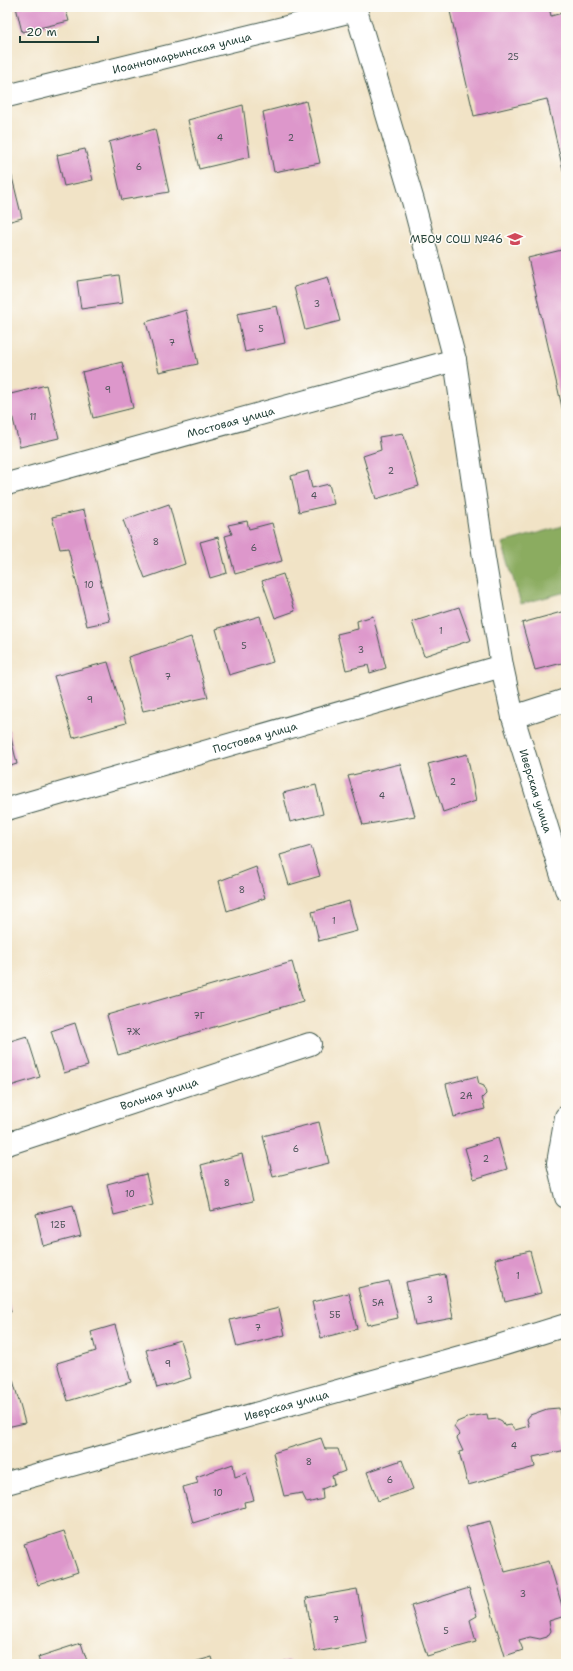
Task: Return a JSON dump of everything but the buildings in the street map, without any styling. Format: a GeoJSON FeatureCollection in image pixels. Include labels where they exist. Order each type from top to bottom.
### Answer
{"type":"FeatureCollection","features":[{"type":"Feature","properties":{"kind":"street","name":"Иоанномарьинская улица"},"geometry":{"type":"LineString","coordinates":[[7,96],[355,9]]}},
{"type":"Feature","properties":{"kind":"street","name":"Иверская улица"},"geometry":{"type":"LineString","coordinates":[[355,9],[413,201],[455,360],[484,558],[502,666],[513,717],[566,889]]}},
{"type":"Feature","properties":{"kind":"street","name":"Мостовая улица"},"geometry":{"type":"LineString","coordinates":[[7,484],[455,360]]}},
{"type":"Feature","properties":{"kind":"street","name":"Постовая улица"},"geometry":{"type":"LineString","coordinates":[[7,809],[502,666]]}},
{"type":"Feature","properties":{"kind":"street"},"geometry":{"type":"LineString","coordinates":[[513,717],[566,700]]}},
{"type":"Feature","properties":{"kind":"street","name":"Вольная улица"},"geometry":{"type":"LineString","coordinates":[[7,1144],[310,1044]]}},
{"type":"Feature","properties":{"kind":"street"},"geometry":{"type":"LineString","coordinates":[[566,1116],[558,1163],[566,1197]]}},
{"type":"Feature","properties":{"kind":"street","name":"Иверская улица"},"geometry":{"type":"LineString","coordinates":[[7,1483],[492,1348],[566,1325]]}},
{"type":"Feature","properties":{"kind":"green space"},"geometry":{"type":"Polygon","coordinates":[[[566,525],[566,592],[521,604],[502,543],[566,525]]]}},
{"type":"Feature","properties":{"kind":"place","name":"МБОУ СОШ №46"},"geometry":{"type":"Point","coordinates":[515,239]}}]}
